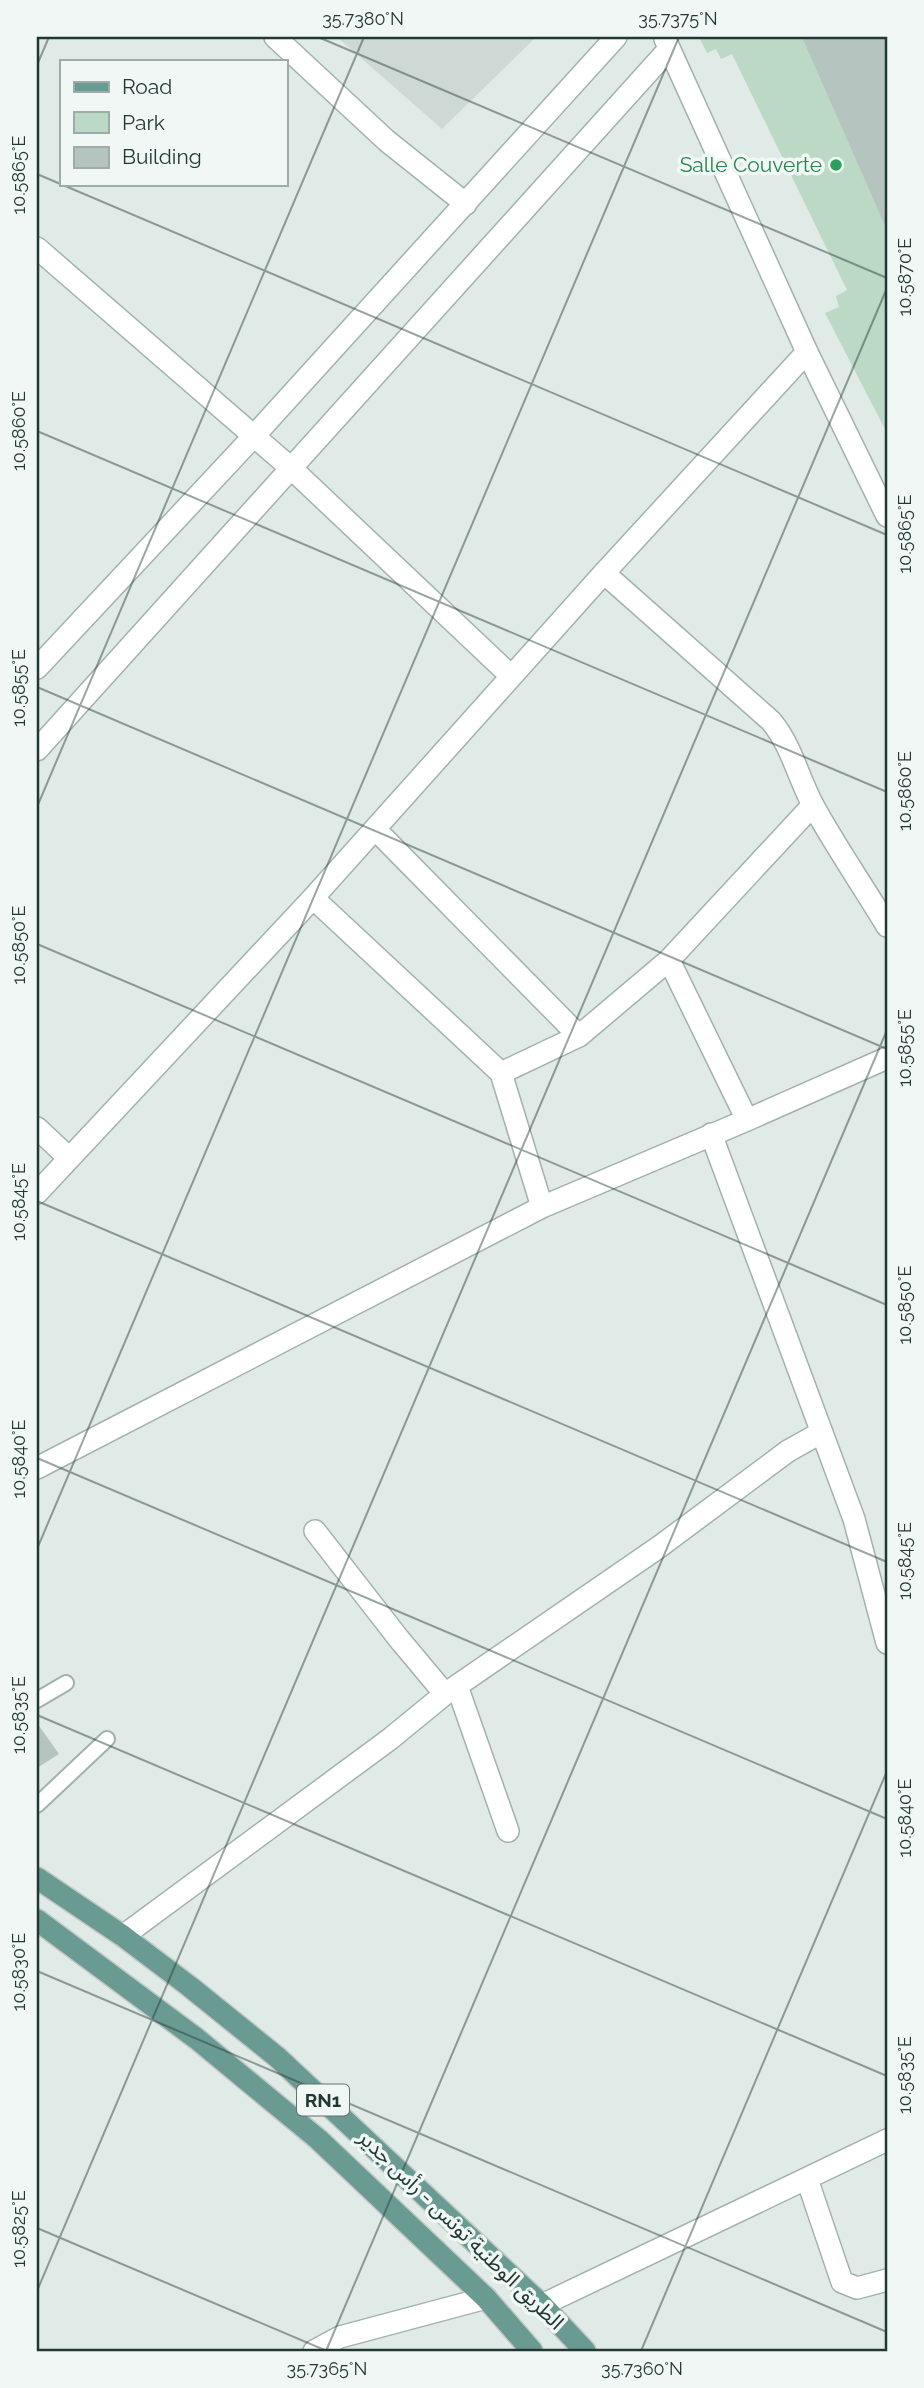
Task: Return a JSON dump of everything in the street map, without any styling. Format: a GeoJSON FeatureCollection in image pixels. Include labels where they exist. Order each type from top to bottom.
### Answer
{"type":"FeatureCollection","features":[{"type":"Feature","properties":{"kind":"main road","name":"الطريق الوطنية تونس - رأس جدير"},"geometry":{"type":"LineString","coordinates":[[37,1878],[122,1936],[277,2057],[542,2305],[585,2351]]}},
{"type":"Feature","properties":{"kind":"main road","name":"الطريق الوطنية تونس - رأس جدير"},"geometry":{"type":"LineString","coordinates":[[37,1920],[197,2039],[318,2139],[486,2298],[532,2351]]}},
{"type":"Feature","properties":{"kind":"street"},"geometry":{"type":"LineString","coordinates":[[275,37],[387,141],[466,204]]}},
{"type":"Feature","properties":{"kind":"street"},"geometry":{"type":"LineString","coordinates":[[37,668],[253,437],[616,37]]}},
{"type":"Feature","properties":{"kind":"street"},"geometry":{"type":"LineString","coordinates":[[37,750],[292,469],[667,43],[807,352],[887,516]]}},
{"type":"Feature","properties":{"kind":"street"},"geometry":{"type":"LineString","coordinates":[[37,248],[292,469],[511,676]]}},
{"type":"Feature","properties":{"kind":"street"},"geometry":{"type":"LineString","coordinates":[[37,1193],[313,898],[604,573],[807,352]]}},
{"type":"Feature","properties":{"kind":"street"},"geometry":{"type":"LineString","coordinates":[[604,573],[771,721],[787,743],[813,805],[887,926]]}},
{"type":"Feature","properties":{"kind":"street"},"geometry":{"type":"LineString","coordinates":[[502,1073],[579,1037],[669,960],[813,805]]}},
{"type":"Feature","properties":{"kind":"street"},"geometry":{"type":"LineString","coordinates":[[375,829],[579,1037]]}},
{"type":"Feature","properties":{"kind":"street"},"geometry":{"type":"LineString","coordinates":[[313,898],[502,1073],[542,1207]]}},
{"type":"Feature","properties":{"kind":"street"},"geometry":{"type":"LineString","coordinates":[[669,960],[747,1120]]}},
{"type":"Feature","properties":{"kind":"street"},"geometry":{"type":"LineString","coordinates":[[37,1468],[542,1207],[887,1058]]}},
{"type":"Feature","properties":{"kind":"street"},"geometry":{"type":"LineString","coordinates":[[37,1128],[69,1158]]}},
{"type":"Feature","properties":{"kind":"street"},"geometry":{"type":"LineString","coordinates":[[711,1135],[854,1519],[887,1643]]}},
{"type":"Feature","properties":{"kind":"street"},"geometry":{"type":"LineString","coordinates":[[122,1936],[390,1739],[451,1690],[659,1547],[788,1451],[822,1432]]}},
{"type":"Feature","properties":{"kind":"street"},"geometry":{"type":"LineString","coordinates":[[315,1531],[399,1639],[451,1690],[508,1831]]}},
{"type":"Feature","properties":{"kind":"street"},"geometry":{"type":"LineString","coordinates":[[542,2305],[887,2140]]}},
{"type":"Feature","properties":{"kind":"street"},"geometry":{"type":"LineString","coordinates":[[807,2179],[842,2282],[857,2288],[887,2280]]}},
{"type":"Feature","properties":{"kind":"street"},"geometry":{"type":"LineString","coordinates":[[314,2351],[340,2337],[486,2298]]}},
{"type":"Feature","properties":{"kind":"lane"},"geometry":{"type":"LineString","coordinates":[[37,1700],[66,1683]]}},
{"type":"Feature","properties":{"kind":"lane"},"geometry":{"type":"LineString","coordinates":[[37,1805],[107,1739]]}},
{"type":"Feature","properties":{"kind":"shaded area"},"geometry":{"type":"Polygon","coordinates":[[[337,37],[536,37],[442,129],[337,37]]]}},
{"type":"Feature","properties":{"kind":"green space","name":"Salle Couverte"},"geometry":{"type":"Polygon","coordinates":[[[699,37],[887,37],[887,433],[825,313],[839,307],[836,296],[847,290],[732,54],[721,59],[716,49],[707,53],[699,37]]]}},
{"type":"Feature","properties":{"kind":"building"},"geometry":{"type":"Polygon","coordinates":[[[802,37],[887,37],[887,230],[802,37]]]}},
{"type":"Feature","properties":{"kind":"building"},"geometry":{"type":"Polygon","coordinates":[[[37,1723],[59,1754],[37,1768],[37,1723]]]}},
{"type":"Feature","properties":{"kind":"place","name":"Salle Couverte"},"geometry":{"type":"Point","coordinates":[836,165]}}]}
